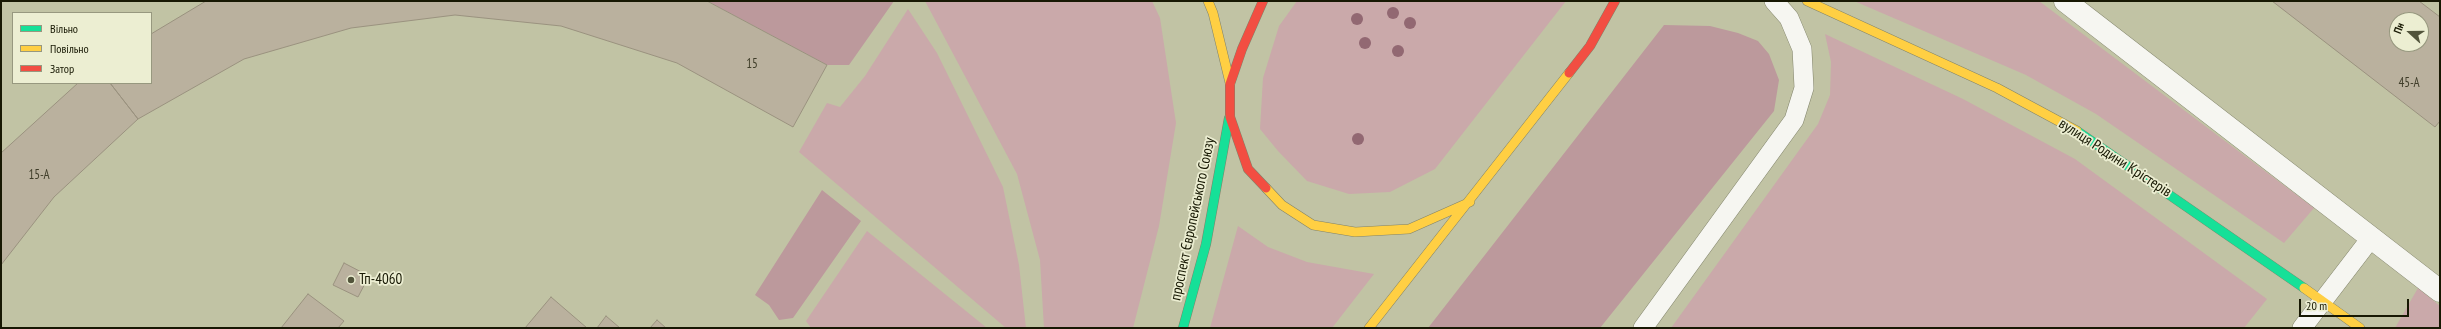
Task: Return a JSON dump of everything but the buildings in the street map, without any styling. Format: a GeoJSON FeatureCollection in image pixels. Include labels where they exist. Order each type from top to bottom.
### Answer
{"type":"FeatureCollection","features":[{"type":"Feature","properties":{"kind":"main road"},"geometry":{"type":"LineString","coordinates":[[1208,1],[1213,13],[1230,84],[1230,116],[1248,169],[1282,206],[1313,225],[1355,232],[1409,228],[1470,202]]}},
{"type":"Feature","properties":{"kind":"main road"},"geometry":{"type":"LineString","coordinates":[[1230,84],[1242,49],[1263,1]]}},
{"type":"Feature","properties":{"kind":"main road"},"geometry":{"type":"LineString","coordinates":[[1590,46],[1615,1]]}},
{"type":"Feature","properties":{"kind":"main road"},"geometry":{"type":"LineString","coordinates":[[1369,328],[1470,202],[1626,1]]}},
{"type":"Feature","properties":{"kind":"main road","name":"вулиця Родини Крістерів"},"geometry":{"type":"LineString","coordinates":[[1807,1],[1997,88],[2085,135],[2360,328]]}},
{"type":"Feature","properties":{"kind":"main road","name":"проспект Європейського Союзу"},"geometry":{"type":"LineString","coordinates":[[1183,328],[1206,244],[1230,116]]}},
{"type":"Feature","properties":{"kind":"street"},"geometry":{"type":"LineString","coordinates":[[2065,1],[2440,291]]}},
{"type":"Feature","properties":{"kind":"lane"},"geometry":{"type":"LineString","coordinates":[[1643,328],[1794,120],[1804,88],[1802,49],[1789,18],[1774,1]]}},
{"type":"Feature","properties":{"kind":"lane"},"geometry":{"type":"LineString","coordinates":[[2302,328],[2371,238]]}},
{"type":"Feature","properties":{"kind":"shaded area"},"geometry":{"type":"Polygon","coordinates":[[[707,1],[894,1],[849,65],[827,65],[707,1]]]}},
{"type":"Feature","properties":{"kind":"shaded area"},"geometry":{"type":"Polygon","coordinates":[[[925,1],[1152,1],[1160,18],[1176,123],[1159,226],[1133,328],[1044,328],[1040,260],[1017,174],[925,1]]]}},
{"type":"Feature","properties":{"kind":"shaded area"},"geometry":{"type":"Polygon","coordinates":[[[1297,1],[1566,1],[1435,169],[1390,192],[1349,194],[1307,181],[1278,151],[1260,129],[1263,78],[1279,26],[1297,1]]]}},
{"type":"Feature","properties":{"kind":"shaded area"},"geometry":{"type":"Polygon","coordinates":[[[1854,1],[2039,1],[2314,208],[2284,243],[2096,114],[2026,75],[1854,1]]]}},
{"type":"Feature","properties":{"kind":"shaded area"},"geometry":{"type":"Polygon","coordinates":[[[908,9],[937,53],[1003,187],[1019,265],[1026,328],[1006,328],[799,152],[827,103],[840,107],[865,76],[908,9]]]}},
{"type":"Feature","properties":{"kind":"shaded area"},"geometry":{"type":"Polygon","coordinates":[[[1664,25],[1710,26],[1738,33],[1758,41],[1769,54],[1779,80],[1774,111],[1600,328],[1428,328],[1664,25]]]}},
{"type":"Feature","properties":{"kind":"shaded area"},"geometry":{"type":"Polygon","coordinates":[[[1825,34],[1963,99],[2075,159],[2267,299],[2244,328],[1671,328],[1818,124],[1830,95],[1831,62],[1825,34]]]}},
{"type":"Feature","properties":{"kind":"shaded area"},"geometry":{"type":"Polygon","coordinates":[[[822,190],[861,221],[793,318],[779,320],[769,305],[755,295],[822,190]]]}},
{"type":"Feature","properties":{"kind":"shaded area"},"geometry":{"type":"Polygon","coordinates":[[[1238,226],[1268,247],[1307,262],[1374,274],[1332,328],[1210,328],[1238,226]]]}},
{"type":"Feature","properties":{"kind":"shaded area"},"geometry":{"type":"Polygon","coordinates":[[[867,231],[987,328],[811,328],[806,321],[867,231]]]}},
{"type":"Feature","properties":{"kind":"shaded area"},"geometry":{"type":"Polygon","coordinates":[[[2418,288],[2440,306],[2440,328],[2395,328],[2418,288]]]}},
{"type":"Feature","properties":{"kind":"traffic: fast"},"geometry":{"type":"LineString","coordinates":[[1183,328],[1206,244],[1229,118]]}},
{"type":"Feature","properties":{"kind":"traffic: fast"},"geometry":{"type":"LineString","coordinates":[[2077,131],[2304,288]]}},
{"type":"Feature","properties":{"kind":"traffic: slow"},"geometry":{"type":"LineString","coordinates":[[1208,1],[1213,13],[1230,83]]}},
{"type":"Feature","properties":{"kind":"traffic: slow"},"geometry":{"type":"LineString","coordinates":[[1807,1],[1997,88],[2077,131]]}},
{"type":"Feature","properties":{"kind":"traffic: slow"},"geometry":{"type":"LineString","coordinates":[[1369,328],[1569,73]]}},
{"type":"Feature","properties":{"kind":"traffic: slow"},"geometry":{"type":"LineString","coordinates":[[1266,188],[1282,205],[1313,225],[1355,232],[1409,229],[1470,202]]}},
{"type":"Feature","properties":{"kind":"traffic: slow"},"geometry":{"type":"LineString","coordinates":[[2304,288],[2360,328]]}},
{"type":"Feature","properties":{"kind":"traffic: jam"},"geometry":{"type":"LineString","coordinates":[[1263,1],[1242,49],[1230,84],[1230,117],[1248,169],[1266,188]]}},
{"type":"Feature","properties":{"kind":"traffic: jam"},"geometry":{"type":"LineString","coordinates":[[1569,73],[1590,46],[1615,1]]}},
{"type":"Feature","properties":{"kind":"place","name":"Тп-4060"},"geometry":{"type":"Point","coordinates":[351,280]}}]}
